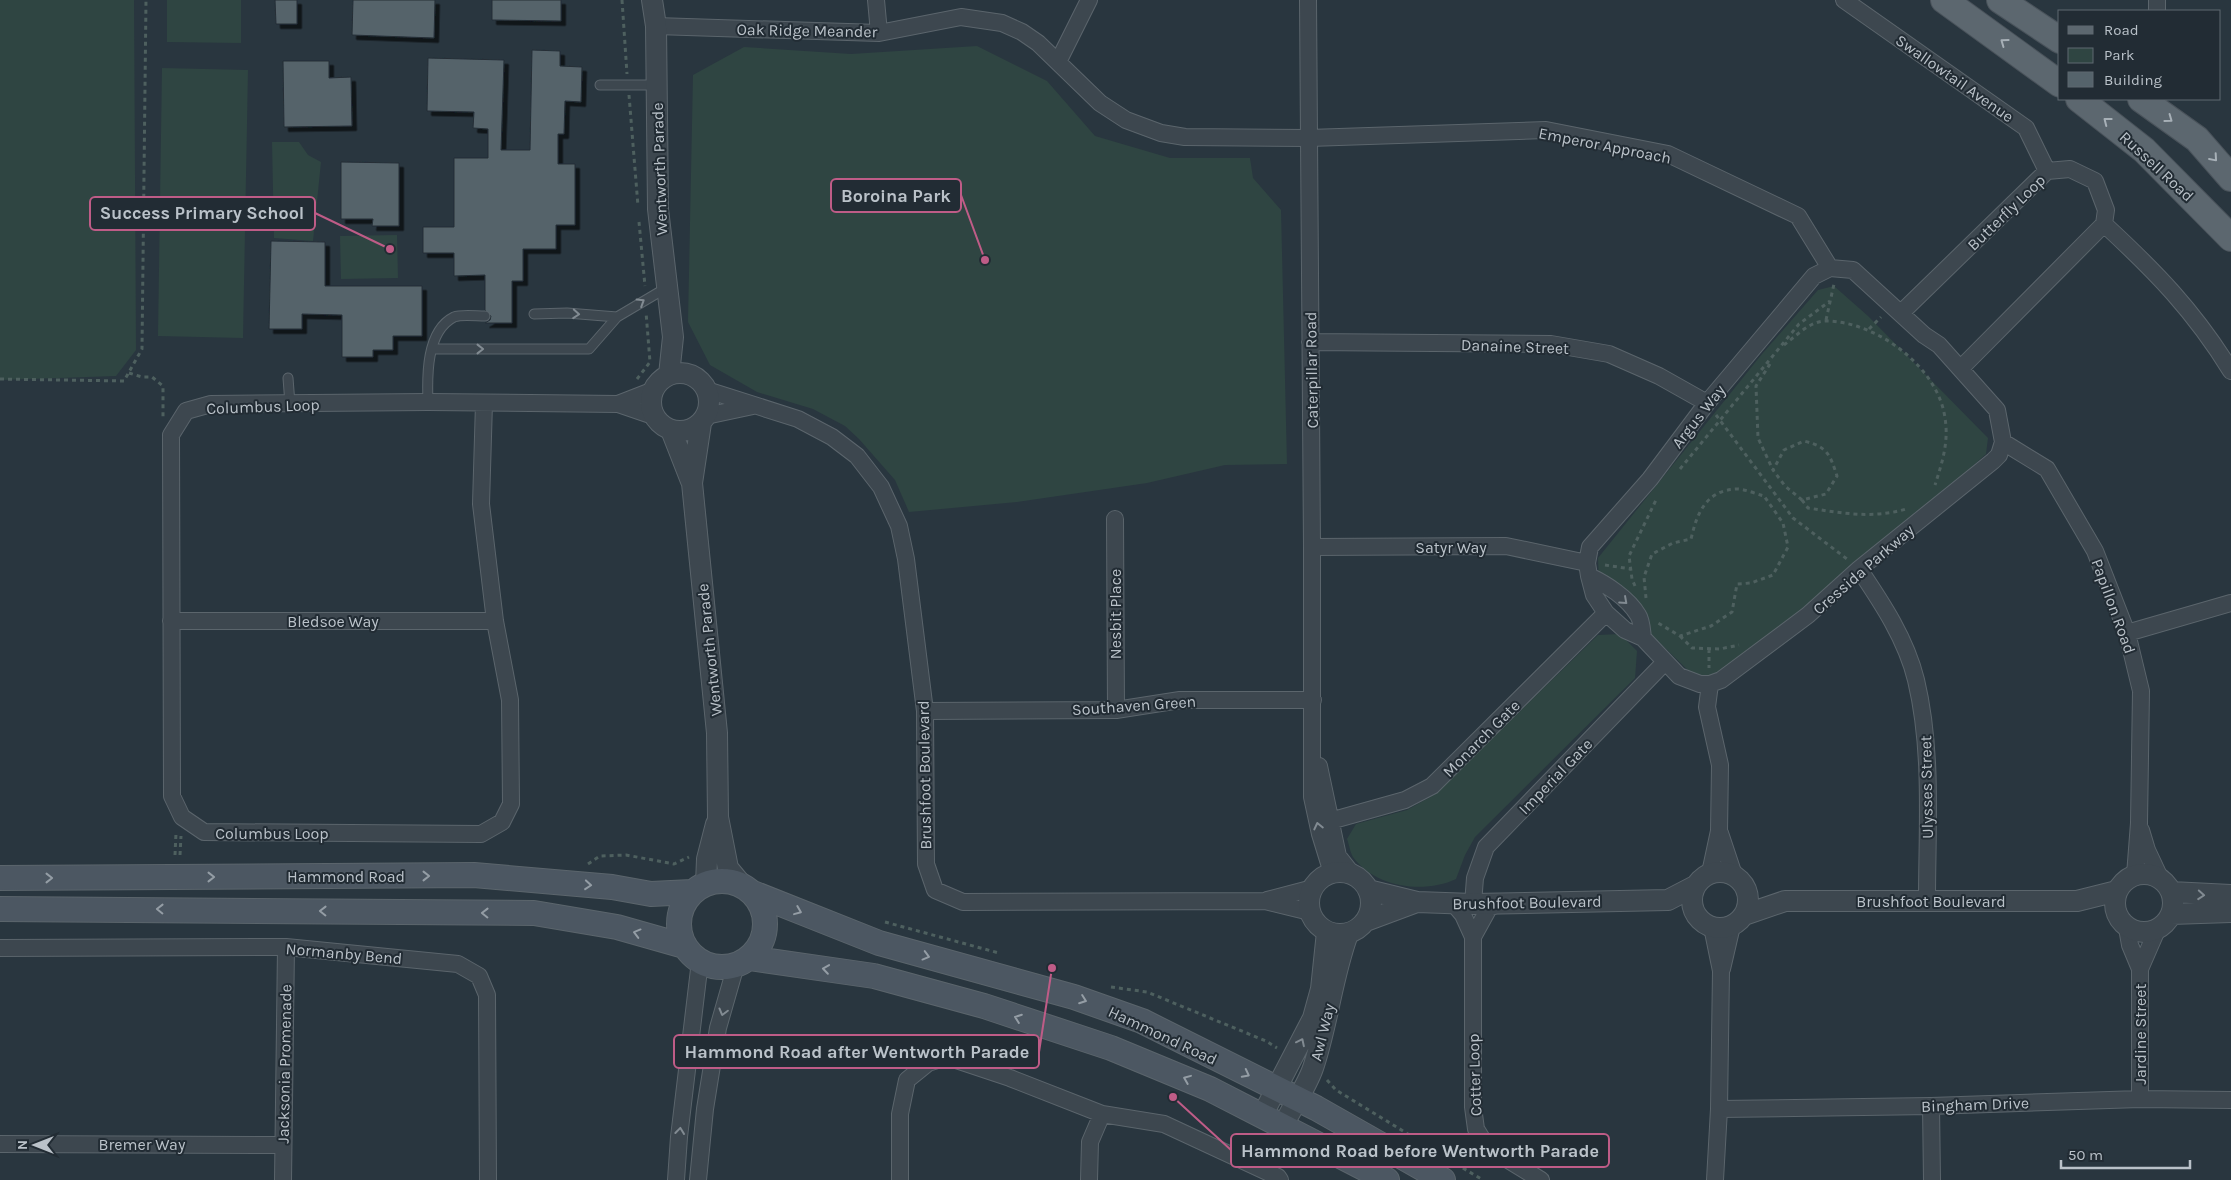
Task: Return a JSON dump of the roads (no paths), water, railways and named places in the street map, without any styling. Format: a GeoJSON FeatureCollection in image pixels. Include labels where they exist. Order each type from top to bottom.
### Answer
{"type":"FeatureCollection","features":[{"type":"Feature","properties":{"kind":"main road"},"geometry":{"type":"LineString","coordinates":[[1944,0],[2058,83]]}},
{"type":"Feature","properties":{"kind":"main road"},"geometry":{"type":"LineString","coordinates":[[2000,0],[2058,39]]}},
{"type":"Feature","properties":{"kind":"main road","name":"Russell Road"},"geometry":{"type":"LineString","coordinates":[[2080,100],[2144,150],[2231,238]]}},
{"type":"Feature","properties":{"kind":"main road"},"geometry":{"type":"LineString","coordinates":[[2142,100],[2197,139],[2231,178]]}},
{"type":"Feature","properties":{"kind":"main road","name":"Hammond Road"},"geometry":{"type":"LineString","coordinates":[[0,878],[474,875],[612,887],[651,894],[699,888],[722,881],[748,889],[879,944],[1074,997],[1142,1022],[1296,1099],[1443,1180]]}},
{"type":"Feature","properties":{"kind":"main road"},"geometry":{"type":"LineString","coordinates":[[692,954],[678,923],[681,906],[699,888]]}},
{"type":"Feature","properties":{"kind":"main road"},"geometry":{"type":"LineString","coordinates":[[742,961],[762,941],[765,926],[763,910],[748,889]]}},
{"type":"Feature","properties":{"kind":"main road","name":"Hammond Road"},"geometry":{"type":"LineString","coordinates":[[0,909],[534,913],[617,927],[692,954],[721,967],[742,961],[874,976],[984,1006],[1111,1048],[1210,1089],[1387,1180]]}},
{"type":"Feature","properties":{"kind":"street","name":"Wentworth Parade"},"geometry":{"type":"LineString","coordinates":[[652,0],[656,26],[658,209],[673,337],[669,375]]}},
{"type":"Feature","properties":{"kind":"street"},"geometry":{"type":"LineString","coordinates":[[876,0],[879,33]]}},
{"type":"Feature","properties":{"kind":"street"},"geometry":{"type":"LineString","coordinates":[[1058,62],[1089,0]]}},
{"type":"Feature","properties":{"kind":"street","name":"Caterpillar Road"},"geometry":{"type":"LineString","coordinates":[[1308,0],[1312,797],[1320,834],[1332,873]]}},
{"type":"Feature","properties":{"kind":"street","name":"Swallowtail Avenue"},"geometry":{"type":"LineString","coordinates":[[1844,0],[2026,128],[2047,171]]}},
{"type":"Feature","properties":{"kind":"street","name":"Oak Ridge Meander"},"geometry":{"type":"LineString","coordinates":[[656,26],[879,33],[961,17],[1002,24],[1022,32],[1038,43],[1100,103],[1140,127],[1185,137],[1309,138]]}},
{"type":"Feature","properties":{"kind":"street","name":"Emperor Approach"},"geometry":{"type":"LineString","coordinates":[[1309,138],[1546,130],[1668,154],[1798,216],[1834,268]]}},
{"type":"Feature","properties":{"kind":"street","name":"Butterfly Loop"},"geometry":{"type":"LineString","coordinates":[[1901,313],[2047,171],[2070,170],[2095,181],[2106,210],[2104,224]]}},
{"type":"Feature","properties":{"kind":"street"},"geometry":{"type":"LineString","coordinates":[[1961,368],[2104,224],[2154,270],[2192,314],[2231,371]]}},
{"type":"Feature","properties":{"kind":"street"},"geometry":{"type":"LineString","coordinates":[[1834,268],[1853,270],[1924,335],[1939,345],[1997,410],[2003,442]]}},
{"type":"Feature","properties":{"kind":"street","name":"Argus Way"},"geometry":{"type":"LineString","coordinates":[[1588,570],[1590,547],[1650,479],[1707,403],[1814,276],[1834,268]]}},
{"type":"Feature","properties":{"kind":"street"},"geometry":{"type":"LineString","coordinates":[[1924,335],[1934,356],[2001,424]]}},
{"type":"Feature","properties":{"kind":"street","name":"Wentworth Parade"},"geometry":{"type":"LineString","coordinates":[[673,337],[690,374]]}},
{"type":"Feature","properties":{"kind":"street","name":"Danaine Street"},"geometry":{"type":"LineString","coordinates":[[1310,342],[1551,344],[1609,354],[1658,376],[1707,403]]}},
{"type":"Feature","properties":{"kind":"street"},"geometry":{"type":"LineString","coordinates":[[704,419],[710,398],[703,383],[690,374],[676,373],[669,375],[657,384],[654,390],[652,408],[663,423],[687,431],[704,419],[755,405]]}},
{"type":"Feature","properties":{"kind":"street","name":"Columbus Loop"},"geometry":{"type":"LineString","coordinates":[[484,403],[481,504],[495,621],[510,700],[511,804],[502,822],[481,834],[204,832],[182,817],[172,796],[171,436],[186,411],[211,404],[428,402],[618,404],[654,390]]}},
{"type":"Feature","properties":{"kind":"street","name":"Brushfoot Boulevard"},"geometry":{"type":"LineString","coordinates":[[707,390],[798,420],[832,437],[857,456],[881,488],[899,526],[906,559],[925,711],[926,864],[936,890],[963,902],[1265,901],[1310,912]]}},
{"type":"Feature","properties":{"kind":"street","name":"Columbus Loop"},"geometry":{"type":"LineString","coordinates":[[618,404],[663,423]]}},
{"type":"Feature","properties":{"kind":"street","name":"Wentworth Parade"},"geometry":{"type":"LineString","coordinates":[[704,419],[692,483],[717,733],[718,817],[728,868],[748,889]]}},
{"type":"Feature","properties":{"kind":"street","name":"Wentworth Parade"},"geometry":{"type":"LineString","coordinates":[[663,423],[692,483]]}},
{"type":"Feature","properties":{"kind":"street","name":"Cressida Parkway"},"geometry":{"type":"LineString","coordinates":[[1710,684],[1721,680],[1808,616],[1859,569],[1993,461],[1999,455],[2003,442]]}},
{"type":"Feature","properties":{"kind":"street","name":"Papillon Road"},"geometry":{"type":"LineString","coordinates":[[2003,442],[2048,469],[2095,551],[2128,632],[2141,691],[2140,824],[2135,875]]}},
{"type":"Feature","properties":{"kind":"street","name":"Nesbit Place"},"geometry":{"type":"LineString","coordinates":[[1115,518],[1116,710]]}},
{"type":"Feature","properties":{"kind":"street","name":"Satyr Way"},"geometry":{"type":"LineString","coordinates":[[1312,547],[1506,546],[1588,570]]}},
{"type":"Feature","properties":{"kind":"street","name":"Ulysses Street"},"geometry":{"type":"LineString","coordinates":[[1859,569],[1891,617],[1916,678],[1927,736],[1927,900]]}},
{"type":"Feature","properties":{"kind":"street"},"geometry":{"type":"LineString","coordinates":[[1588,570],[1594,595],[1606,613],[1625,630],[1643,638],[1679,676],[1700,684],[1710,684],[1707,707],[1720,765],[1719,831],[1703,879],[1691,902],[1704,922],[1721,971]]}},
{"type":"Feature","properties":{"kind":"street"},"geometry":{"type":"LineString","coordinates":[[1588,570],[1632,607],[1639,616],[1643,638]]}},
{"type":"Feature","properties":{"kind":"street"},"geometry":{"type":"LineString","coordinates":[[2128,632],[2231,603]]}},
{"type":"Feature","properties":{"kind":"street","name":"Monarch Gate"},"geometry":{"type":"LineString","coordinates":[[1330,820],[1405,800],[1432,786],[1606,613]]}},
{"type":"Feature","properties":{"kind":"street","name":"Bledsoe Way"},"geometry":{"type":"LineString","coordinates":[[171,621],[495,621]]}},
{"type":"Feature","properties":{"kind":"street","name":"Imperial Gate"},"geometry":{"type":"LineString","coordinates":[[1463,904],[1476,878],[1486,847],[1665,662]]}},
{"type":"Feature","properties":{"kind":"street","name":"Southaven Green"},"geometry":{"type":"LineString","coordinates":[[925,711],[1116,710],[1180,700],[1313,700]]}},
{"type":"Feature","properties":{"kind":"street","name":"Caterpillar Road"},"geometry":{"type":"LineString","coordinates":[[1313,740],[1338,856],[1353,875]]}},
{"type":"Feature","properties":{"kind":"street","name":"Wentworth Parade"},"geometry":{"type":"LineString","coordinates":[[699,888],[718,817]]}},
{"type":"Feature","properties":{"kind":"street","name":"Papillon Road"},"geometry":{"type":"LineString","coordinates":[[2140,824],[2147,850],[2166,886]]}},
{"type":"Feature","properties":{"kind":"street"},"geometry":{"type":"LineString","coordinates":[[1715,1180],[1719,1109],[1721,971],[1738,921],[1748,900],[1719,831]]}},
{"type":"Feature","properties":{"kind":"street"},"geometry":{"type":"LineString","coordinates":[[1339,872],[1353,875],[1368,890],[1371,905],[1366,921],[1348,934],[1327,932],[1314,920],[1310,912],[1310,896],[1313,888],[1324,876],[1332,873],[1339,872]]}},
{"type":"Feature","properties":{"kind":"street"},"geometry":{"type":"LineString","coordinates":[[1703,879],[1726,872],[1739,880]]}},
{"type":"Feature","properties":{"kind":"street"},"geometry":{"type":"LineString","coordinates":[[2166,886],[2171,914],[2168,920],[2157,930],[2142,933],[2122,922],[2115,908],[2117,891],[2128,878],[2135,875],[2144,874],[2166,886],[2231,895]]}},
{"type":"Feature","properties":{"kind":"street","name":"Brushfoot Boulevard"},"geometry":{"type":"LineString","coordinates":[[1368,890],[1417,902],[1463,904],[1668,900],[1703,879]]}},
{"type":"Feature","properties":{"kind":"street","name":"Brushfoot Boulevard"},"geometry":{"type":"LineString","coordinates":[[1739,880],[1785,901]]}},
{"type":"Feature","properties":{"kind":"street","name":"Brushfoot Boulevard"},"geometry":{"type":"LineString","coordinates":[[1265,901],[1313,888]]}},
{"type":"Feature","properties":{"kind":"street","name":"Brushfoot Boulevard"},"geometry":{"type":"LineString","coordinates":[[1738,921],[1785,901],[2078,901],[2117,891]]}},
{"type":"Feature","properties":{"kind":"street"},"geometry":{"type":"LineString","coordinates":[[1668,900],[1704,922],[1738,921]]}},
{"type":"Feature","properties":{"kind":"street","name":"Brushfoot Boulevard"},"geometry":{"type":"LineString","coordinates":[[2078,901],[2122,922]]}},
{"type":"Feature","properties":{"kind":"street","name":"Brushfoot Boulevard"},"geometry":{"type":"LineString","coordinates":[[1366,921],[1417,902]]}},
{"type":"Feature","properties":{"kind":"street","name":"Cotter Loop"},"geometry":{"type":"LineString","coordinates":[[1463,904],[1463,915],[1473,937],[1473,1107],[1476,1129],[1488,1147],[1541,1180]]}},
{"type":"Feature","properties":{"kind":"street","name":"Cotter Loop"},"geometry":{"type":"LineString","coordinates":[[1473,937],[1489,908],[1497,904]]}},
{"type":"Feature","properties":{"kind":"street"},"geometry":{"type":"LineString","coordinates":[[2171,914],[2231,912]]}},
{"type":"Feature","properties":{"kind":"street","name":"Jardine Street"},"geometry":{"type":"LineString","coordinates":[[2122,922],[2140,969],[2140,1099]]}},
{"type":"Feature","properties":{"kind":"street","name":"Jardine Street"},"geometry":{"type":"LineString","coordinates":[[2140,969],[2157,930]]}},
{"type":"Feature","properties":{"kind":"street","name":"Awl Way"},"geometry":{"type":"LineString","coordinates":[[1262,1116],[1313,1018],[1321,989],[1327,932]]}},
{"type":"Feature","properties":{"kind":"street","name":"Awl Way"},"geometry":{"type":"LineString","coordinates":[[1283,1126],[1312,1070],[1328,1015],[1338,960],[1348,934]]}},
{"type":"Feature","properties":{"kind":"street","name":"Normanby Bend"},"geometry":{"type":"LineString","coordinates":[[0,948],[286,947],[458,964],[479,976],[486,995],[488,1180]]}},
{"type":"Feature","properties":{"kind":"street","name":"Jacksonia Promenade"},"geometry":{"type":"LineString","coordinates":[[284,1180],[286,947]]}},
{"type":"Feature","properties":{"kind":"street"},"geometry":{"type":"LineString","coordinates":[[676,1180],[692,954]]}},
{"type":"Feature","properties":{"kind":"street"},"geometry":{"type":"LineString","coordinates":[[698,1180],[705,1109],[718,1028],[742,961]]}},
{"type":"Feature","properties":{"kind":"street"},"geometry":{"type":"LineString","coordinates":[[900,1180],[900,1114],[907,1080],[928,1062],[947,1057],[1010,1078],[1102,1114],[1164,1124],[1278,1177],[1280,1180]]}},
{"type":"Feature","properties":{"kind":"street","name":"Bingham Drive"},"geometry":{"type":"LineString","coordinates":[[1719,1109],[1931,1106],[2140,1099],[2231,1100]]}},
{"type":"Feature","properties":{"kind":"street"},"geometry":{"type":"LineString","coordinates":[[1931,1106],[1932,1180]]}},
{"type":"Feature","properties":{"kind":"street"},"geometry":{"type":"LineString","coordinates":[[1089,1180],[1090,1142],[1102,1114]]}},
{"type":"Feature","properties":{"kind":"street","name":"Bremer Way"},"geometry":{"type":"LineString","coordinates":[[0,1144],[283,1145]]}},
{"type":"Feature","properties":{"kind":"lane"},"geometry":{"type":"LineString","coordinates":[[600,85],[656,85]]}},
{"type":"Feature","properties":{"kind":"lane"},"geometry":{"type":"LineString","coordinates":[[432,350],[589,348],[617,317],[666,288]]}},
{"type":"Feature","properties":{"kind":"lane"},"geometry":{"type":"LineString","coordinates":[[534,314],[567,313],[617,317]]}},
{"type":"Feature","properties":{"kind":"lane"},"geometry":{"type":"LineString","coordinates":[[428,402],[427,365],[441,328],[454,317],[485,316]]}},
{"type":"Feature","properties":{"kind":"lane"},"geometry":{"type":"LineString","coordinates":[[288,378],[290,404]]}},
{"type":"Feature","properties":{"kind":"place","name":"Success Primary School"},"geometry":{"type":"Point","coordinates":[390,249]}},
{"type":"Feature","properties":{"kind":"place","name":"Boroina Park"},"geometry":{"type":"Point","coordinates":[985,260]}},
{"type":"Feature","properties":{"kind":"place","name":"Hammond Road after Wentworth Parade"},"geometry":{"type":"Point","coordinates":[1052,968]}},
{"type":"Feature","properties":{"kind":"place","name":"Hammond Road before Wentworth Parade"},"geometry":{"type":"Point","coordinates":[1173,1097]}}]}
